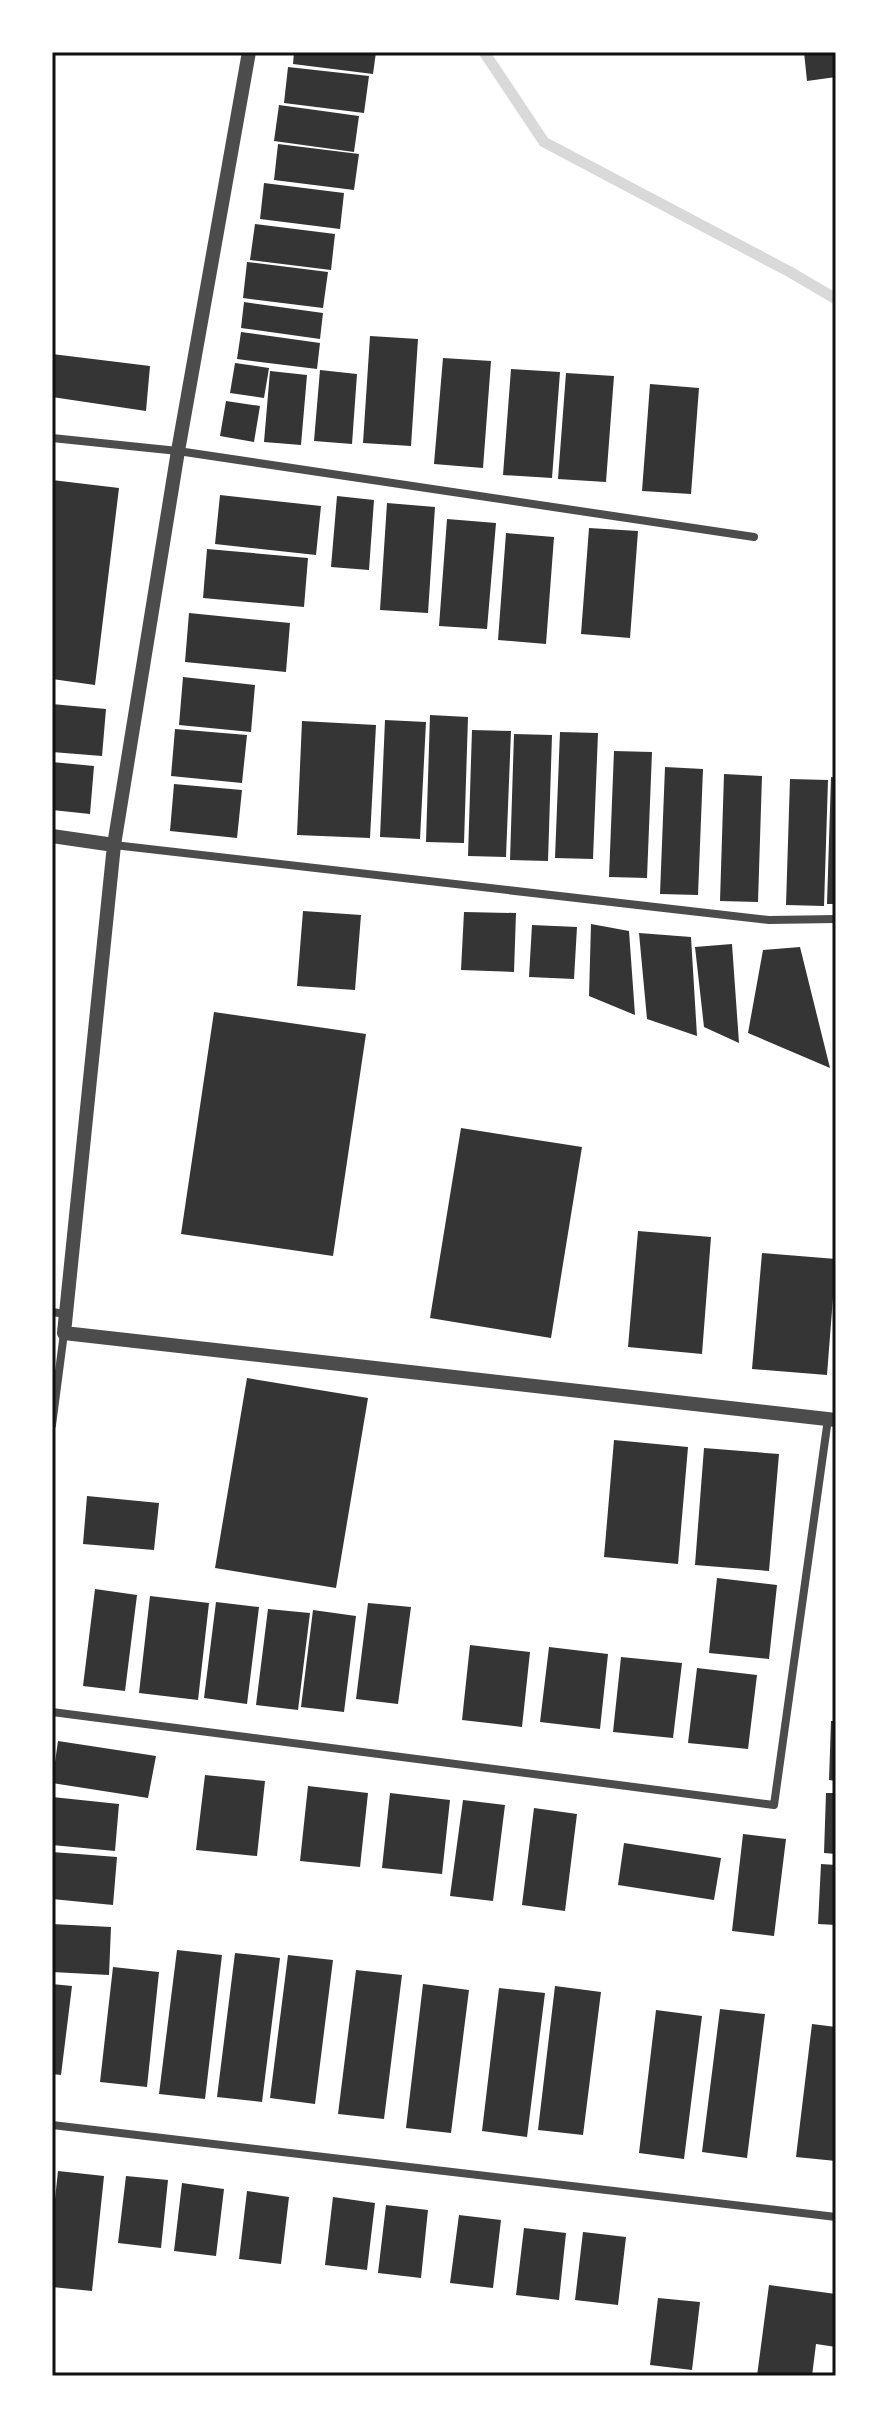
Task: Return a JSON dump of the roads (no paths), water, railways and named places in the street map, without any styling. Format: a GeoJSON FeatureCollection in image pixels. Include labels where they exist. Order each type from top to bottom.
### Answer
{"type":"FeatureCollection","features":[{"type":"Feature","properties":{"kind":"street"},"geometry":{"type":"LineString","coordinates":[[52,1425],[63,1340],[59,1313],[114,845],[178,451],[249,52]]}},
{"type":"Feature","properties":{"kind":"street"},"geometry":{"type":"LineString","coordinates":[[52,438],[178,451],[754,537]]}},
{"type":"Feature","properties":{"kind":"street"},"geometry":{"type":"LineString","coordinates":[[52,836],[769,920],[836,919]]}},
{"type":"Feature","properties":{"kind":"street"},"geometry":{"type":"LineString","coordinates":[[52,1345],[63,1340],[832,1419],[774,1805],[52,1712]]}},
{"type":"Feature","properties":{"kind":"street"},"geometry":{"type":"LineString","coordinates":[[52,2125],[836,2217]]}},
{"type":"Feature","properties":{"kind":"waterway"},"geometry":{"type":"LineString","coordinates":[[484,52],[544,142],[836,299]]}}]}
